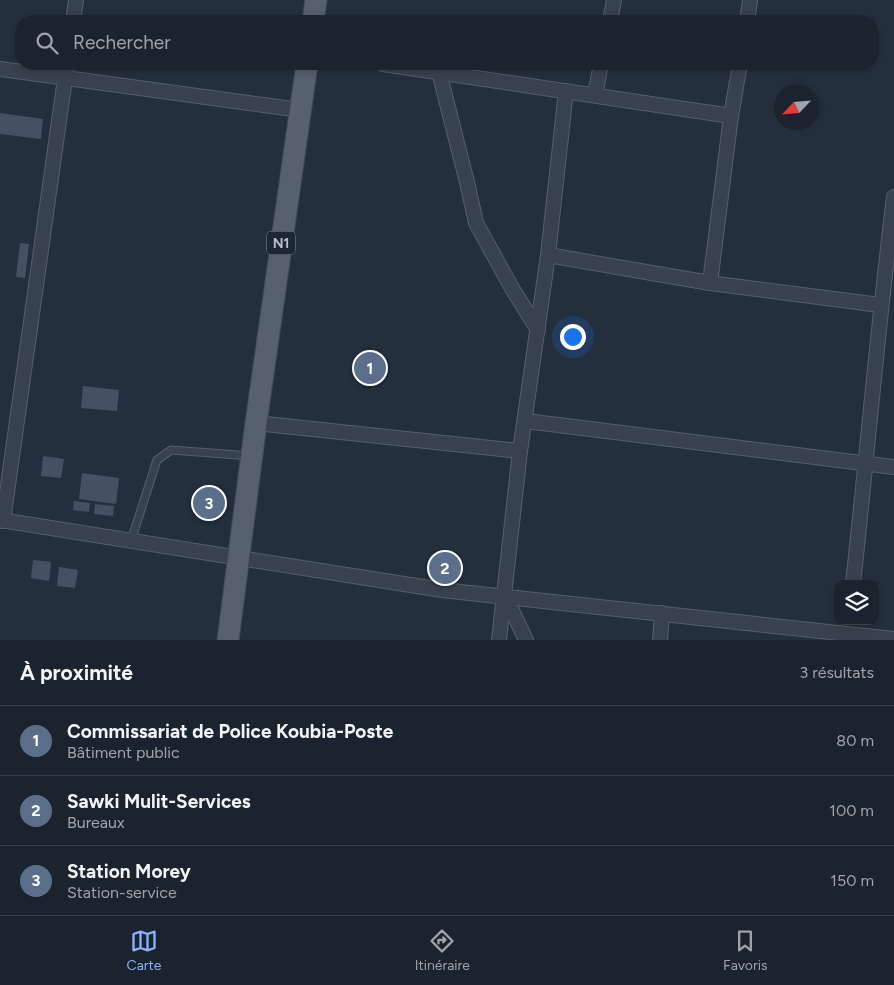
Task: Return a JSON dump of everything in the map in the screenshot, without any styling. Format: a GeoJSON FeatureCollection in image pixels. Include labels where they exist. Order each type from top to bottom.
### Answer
{"type":"FeatureCollection","features":[{"type":"Feature","properties":{"kind":"main road"},"geometry":{"type":"LineString","coordinates":[[314,15],[316,0]]}},
{"type":"Feature","properties":{"kind":"main road","name":"N1"},"geometry":{"type":"LineString","coordinates":[[228,640],[256,423],[306,70]]}},
{"type":"Feature","properties":{"kind":"street"},"geometry":{"type":"LineString","coordinates":[[74,15],[76,0]]}},
{"type":"Feature","properties":{"kind":"street"},"geometry":{"type":"LineString","coordinates":[[611,15],[614,0]]}},
{"type":"Feature","properties":{"kind":"street"},"geometry":{"type":"LineString","coordinates":[[748,15],[750,0]]}},
{"type":"Feature","properties":{"kind":"street"},"geometry":{"type":"LineString","coordinates":[[0,69],[15,69]]}},
{"type":"Feature","properties":{"kind":"street"},"geometry":{"type":"LineString","coordinates":[[33,70],[66,71],[300,110]]}},
{"type":"Feature","properties":{"kind":"street"},"geometry":{"type":"LineString","coordinates":[[425,70],[731,116]]}},
{"type":"Feature","properties":{"kind":"street"},"geometry":{"type":"LineString","coordinates":[[595,95],[600,70]]}},
{"type":"Feature","properties":{"kind":"street"},"geometry":{"type":"LineString","coordinates":[[710,283],[731,116],[739,70]]}},
{"type":"Feature","properties":{"kind":"street"},"geometry":{"type":"LineString","coordinates":[[66,71],[2,520],[442,590],[848,632],[894,639]]}},
{"type":"Feature","properties":{"kind":"street"},"geometry":{"type":"LineString","coordinates":[[439,72],[468,182],[476,224],[538,330]]}},
{"type":"Feature","properties":{"kind":"street"},"geometry":{"type":"LineString","coordinates":[[499,640],[520,451],[526,421],[548,255],[566,91]]}},
{"type":"Feature","properties":{"kind":"street"},"geometry":{"type":"LineString","coordinates":[[853,580],[880,305],[894,196]]}},
{"type":"Feature","properties":{"kind":"street"},"geometry":{"type":"LineString","coordinates":[[548,255],[710,283],[880,305]]}},
{"type":"Feature","properties":{"kind":"street"},"geometry":{"type":"LineString","coordinates":[[526,421],[894,467]]}},
{"type":"Feature","properties":{"kind":"street"},"geometry":{"type":"LineString","coordinates":[[256,423],[520,451]]}},
{"type":"Feature","properties":{"kind":"street"},"geometry":{"type":"LineString","coordinates":[[505,596],[526,640]]}},
{"type":"Feature","properties":{"kind":"street"},"geometry":{"type":"LineString","coordinates":[[660,640],[662,613]]}},
{"type":"Feature","properties":{"kind":"lane"},"geometry":{"type":"LineString","coordinates":[[131,541],[157,460],[162,455],[171,450],[252,456]]}},
{"type":"Feature","properties":{"kind":"building"},"geometry":{"type":"Polygon","coordinates":[[[0,113],[43,119],[41,139],[0,134],[0,113]]]}},
{"type":"Feature","properties":{"kind":"building"},"geometry":{"type":"Polygon","coordinates":[[[20,243],[29,244],[25,278],[16,277],[20,243]]]}},
{"type":"Feature","properties":{"kind":"building"},"geometry":{"type":"Polygon","coordinates":[[[83,386],[119,390],[117,411],[81,408],[83,386]]]}},
{"type":"Feature","properties":{"kind":"building"},"geometry":{"type":"Polygon","coordinates":[[[43,456],[64,459],[61,478],[41,476],[43,456]]]}},
{"type":"Feature","properties":{"kind":"building"},"geometry":{"type":"Polygon","coordinates":[[[82,473],[119,478],[116,504],[79,499],[82,473]]]}},
{"type":"Feature","properties":{"kind":"building"},"geometry":{"type":"Polygon","coordinates":[[[74,501],[90,503],[89,512],[73,510],[74,501]]]}},
{"type":"Feature","properties":{"kind":"building"},"geometry":{"type":"Polygon","coordinates":[[[95,504],[114,506],[113,516],[94,514],[95,504]]]}},
{"type":"Feature","properties":{"kind":"building"},"geometry":{"type":"Polygon","coordinates":[[[33,560],[51,562],[49,581],[31,578],[33,560]]]}},
{"type":"Feature","properties":{"kind":"building"},"geometry":{"type":"Polygon","coordinates":[[[59,567],[78,570],[75,588],[57,586],[59,567]]]}},
{"type":"Feature","properties":{"kind":"place","name":"Commissariat de Police Koubia-Poste"},"geometry":{"type":"Point","coordinates":[370,368]}},
{"type":"Feature","properties":{"kind":"place","name":"Station Morey"},"geometry":{"type":"Point","coordinates":[209,503]}},
{"type":"Feature","properties":{"kind":"place","name":"Sawki Mulit-Services"},"geometry":{"type":"Point","coordinates":[445,568]}}]}
